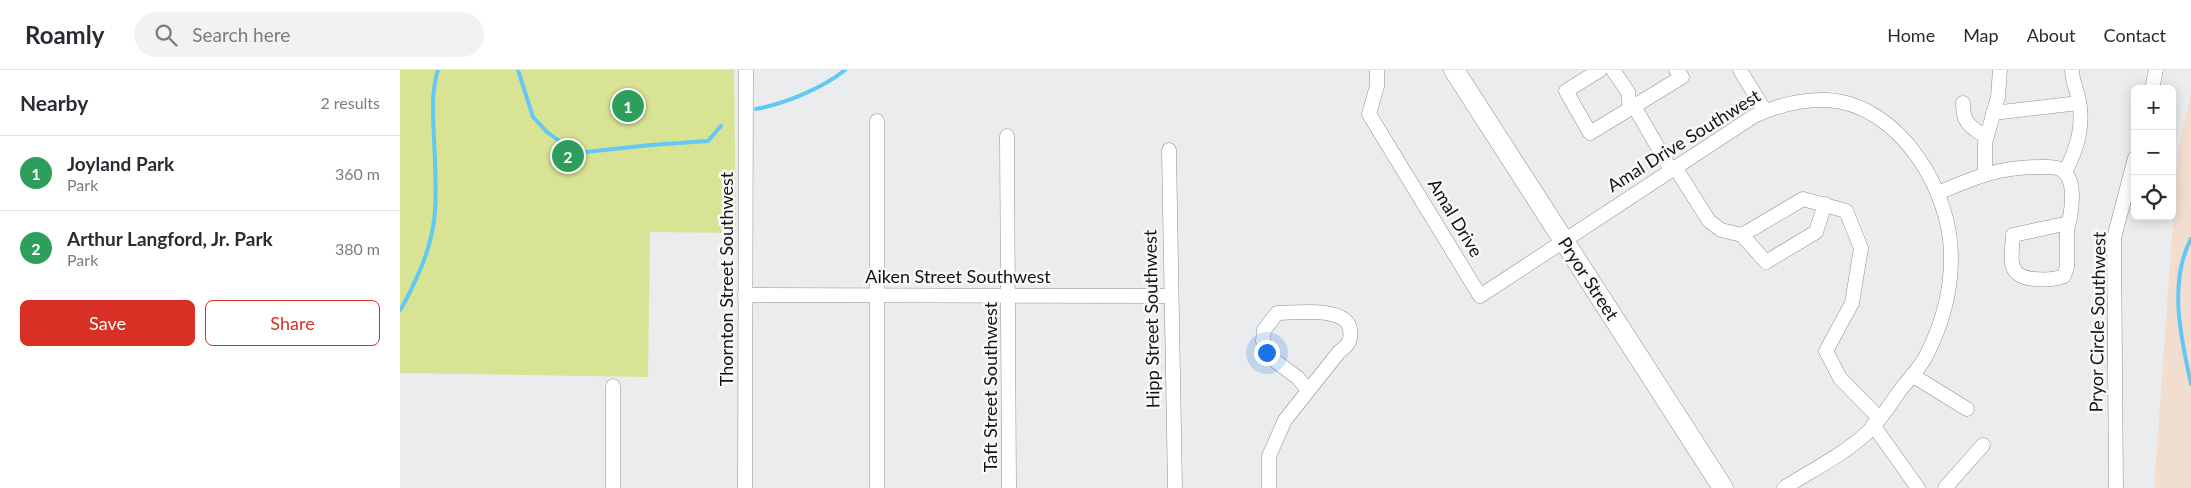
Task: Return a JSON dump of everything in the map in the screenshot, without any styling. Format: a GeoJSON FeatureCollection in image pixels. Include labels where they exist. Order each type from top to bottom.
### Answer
{"type":"FeatureCollection","features":[{"type":"Feature","properties":{"kind":"main road","name":"Pryor Street"},"geometry":{"type":"LineString","coordinates":[[1454,70],[1723,488]]}},
{"type":"Feature","properties":{"kind":"street","name":"Thornton Street Southwest"},"geometry":{"type":"LineString","coordinates":[[745,488],[746,70]]}},
{"type":"Feature","properties":{"kind":"street","name":"Amal Drive"},"geometry":{"type":"LineString","coordinates":[[1377,70],[1377,86],[1369,114],[1480,296],[1562,240]]}},
{"type":"Feature","properties":{"kind":"street"},"geometry":{"type":"LineString","coordinates":[[1600,70],[1566,91],[1590,133],[1682,77],[1676,70]]}},
{"type":"Feature","properties":{"kind":"street"},"geometry":{"type":"LineString","coordinates":[[1613,70],[1628,92],[1632,107],[1709,221],[1720,230],[1742,235],[1766,262],[1816,232],[1825,204]]}},
{"type":"Feature","properties":{"kind":"street"},"geometry":{"type":"LineString","coordinates":[[1740,70],[1765,111]]}},
{"type":"Feature","properties":{"kind":"street"},"geometry":{"type":"LineString","coordinates":[[1985,174],[1986,137],[1998,97],[2000,70]]}},
{"type":"Feature","properties":{"kind":"street"},"geometry":{"type":"LineString","coordinates":[[2065,172],[2072,158],[2081,130],[2079,103],[2072,70]]}},
{"type":"Feature","properties":{"kind":"street"},"geometry":{"type":"LineString","coordinates":[[2153,85],[2156,70]]}},
{"type":"Feature","properties":{"kind":"street","name":"Amal Drive Southwest"},"geometry":{"type":"LineString","coordinates":[[1562,240],[1765,111],[1791,102],[1828,100],[1848,104],[1865,111],[1896,131],[1922,162],[1938,193],[1949,231],[1951,259],[1946,305],[1925,358],[1876,422],[1868,431],[1845,449],[1784,488]]}},
{"type":"Feature","properties":{"kind":"street"},"geometry":{"type":"LineString","coordinates":[[1963,103],[1963,116],[1967,123],[1986,137]]}},
{"type":"Feature","properties":{"kind":"street"},"geometry":{"type":"LineString","coordinates":[[1993,113],[2079,103]]}},
{"type":"Feature","properties":{"kind":"street"},"geometry":{"type":"LineString","coordinates":[[877,121],[877,488]]}},
{"type":"Feature","properties":{"kind":"street","name":"Taft Street Southwest"},"geometry":{"type":"LineString","coordinates":[[1007,136],[1010,488]]}},
{"type":"Feature","properties":{"kind":"street","name":"Hipp Street Southwest"},"geometry":{"type":"LineString","coordinates":[[1169,150],[1174,488]]}},
{"type":"Feature","properties":{"kind":"street"},"geometry":{"type":"LineString","coordinates":[[1938,193],[1985,174],[2016,168],[2054,167],[2065,172],[2072,190],[2069,223],[2067,229],[2067,267],[2064,276],[2057,279],[2041,280],[2022,278],[2014,273],[2012,264],[2013,236],[2069,223]]}},
{"type":"Feature","properties":{"kind":"street","name":"Pryor Circle Southwest"},"geometry":{"type":"LineString","coordinates":[[2116,488],[2114,238],[2131,173]]}},
{"type":"Feature","properties":{"kind":"street"},"geometry":{"type":"LineString","coordinates":[[1742,235],[1803,199],[1846,211],[1860,248],[1852,303],[1826,351],[1840,378],[1876,422],[1918,488]]}},
{"type":"Feature","properties":{"kind":"street","name":"Aiken Street Southwest"},"geometry":{"type":"LineString","coordinates":[[745,295],[1170,296]]}},
{"type":"Feature","properties":{"kind":"street"},"geometry":{"type":"LineString","coordinates":[[1269,488],[1269,456],[1285,420],[1339,352],[1349,345],[1351,336],[1349,324],[1342,316],[1330,313],[1277,313],[1264,330],[1263,341],[1274,360],[1298,378],[1308,390]]}},
{"type":"Feature","properties":{"kind":"street"},"geometry":{"type":"LineString","coordinates":[[1912,375],[1967,408]]}},
{"type":"Feature","properties":{"kind":"street"},"geometry":{"type":"LineString","coordinates":[[613,386],[613,488]]}},
{"type":"Feature","properties":{"kind":"street"},"geometry":{"type":"LineString","coordinates":[[1945,488],[1983,445]]}},
{"type":"Feature","properties":{"kind":"shaded area"},"geometry":{"type":"Polygon","coordinates":[[[2191,93],[2191,488],[2154,488],[2173,220],[2176,220],[2178,151],[2191,93]]]}},
{"type":"Feature","properties":{"kind":"green space"},"geometry":{"type":"Polygon","coordinates":[[[400,70],[734,70],[736,233],[650,232],[648,377],[400,373],[400,70]]]}},
{"type":"Feature","properties":{"kind":"waterway"},"geometry":{"type":"LineString","coordinates":[[400,310],[424,260],[433,226],[436,193],[433,104],[438,70]]}},
{"type":"Feature","properties":{"kind":"waterway"},"geometry":{"type":"LineString","coordinates":[[518,70],[533,117],[547,132],[576,153],[708,141],[721,126]]}},
{"type":"Feature","properties":{"kind":"waterway"},"geometry":{"type":"LineString","coordinates":[[756,109],[803,94],[826,83],[845,70]]}},
{"type":"Feature","properties":{"kind":"waterway"},"geometry":{"type":"LineString","coordinates":[[2191,239],[2184,256],[2178,292],[2181,330],[2191,384]]}},
{"type":"Feature","properties":{"kind":"place","name":"Joyland Park"},"geometry":{"type":"Point","coordinates":[628,106]}},
{"type":"Feature","properties":{"kind":"place","name":"Arthur Langford, Jr. Park"},"geometry":{"type":"Point","coordinates":[568,156]}}]}
